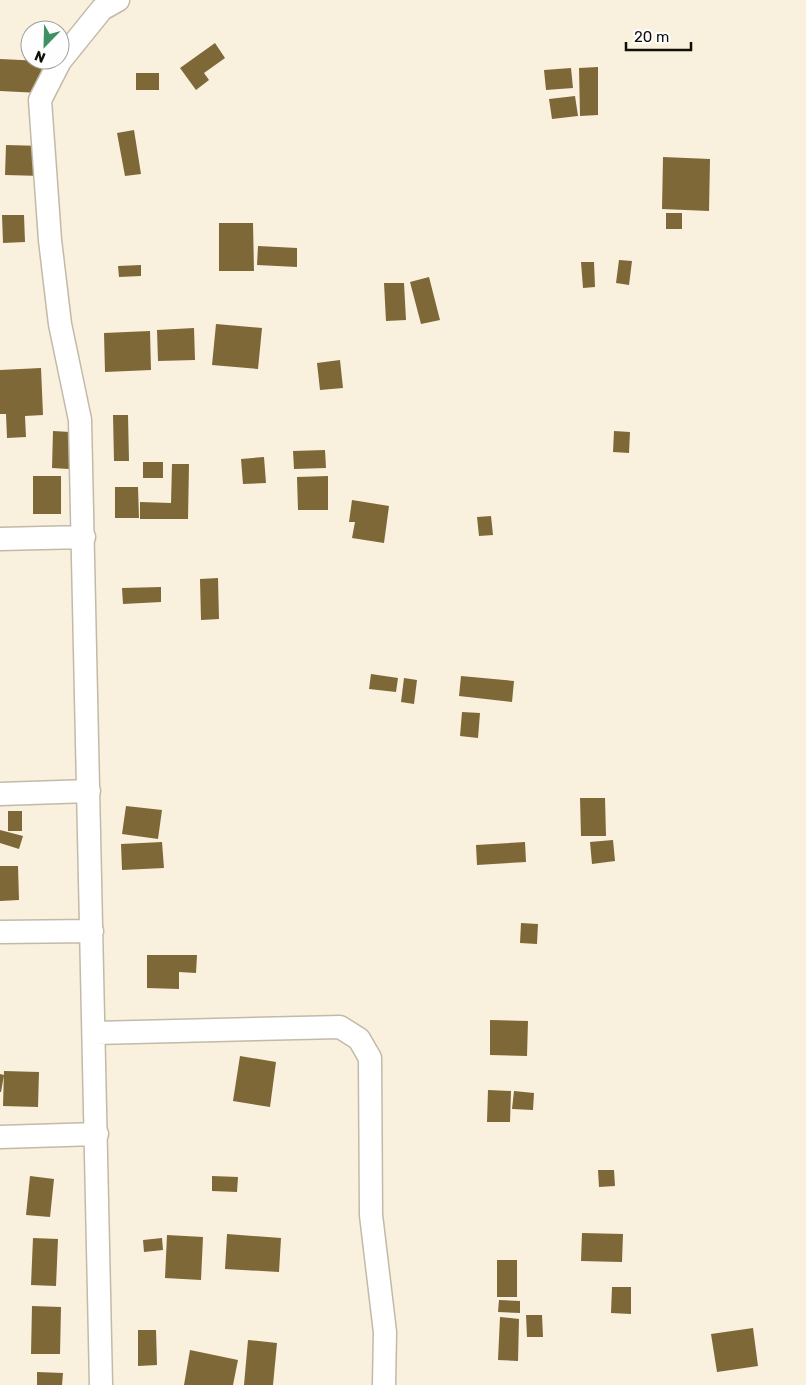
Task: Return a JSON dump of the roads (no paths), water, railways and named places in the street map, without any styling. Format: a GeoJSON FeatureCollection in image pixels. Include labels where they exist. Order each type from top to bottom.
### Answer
{"type":"FeatureCollection","features":[{"type":"Feature","properties":{"kind":"street"},"geometry":{"type":"LineString","coordinates":[[101,1385],[90,791],[80,420],[60,324],[50,240],[40,100],[60,61],[102,9],[118,0]]}},
{"type":"Feature","properties":{"kind":"street"},"geometry":{"type":"LineString","coordinates":[[0,539],[84,537]]}},
{"type":"Feature","properties":{"kind":"street"},"geometry":{"type":"LineString","coordinates":[[0,794],[90,791]]}},
{"type":"Feature","properties":{"kind":"street"},"geometry":{"type":"LineString","coordinates":[[0,932],[92,931]]}},
{"type":"Feature","properties":{"kind":"street"},"geometry":{"type":"LineString","coordinates":[[95,1033],[340,1027],[360,1039],[370,1058],[371,1215],[385,1332],[384,1385]]}},
{"type":"Feature","properties":{"kind":"street"},"geometry":{"type":"LineString","coordinates":[[0,1137],[97,1134]]}}]}
